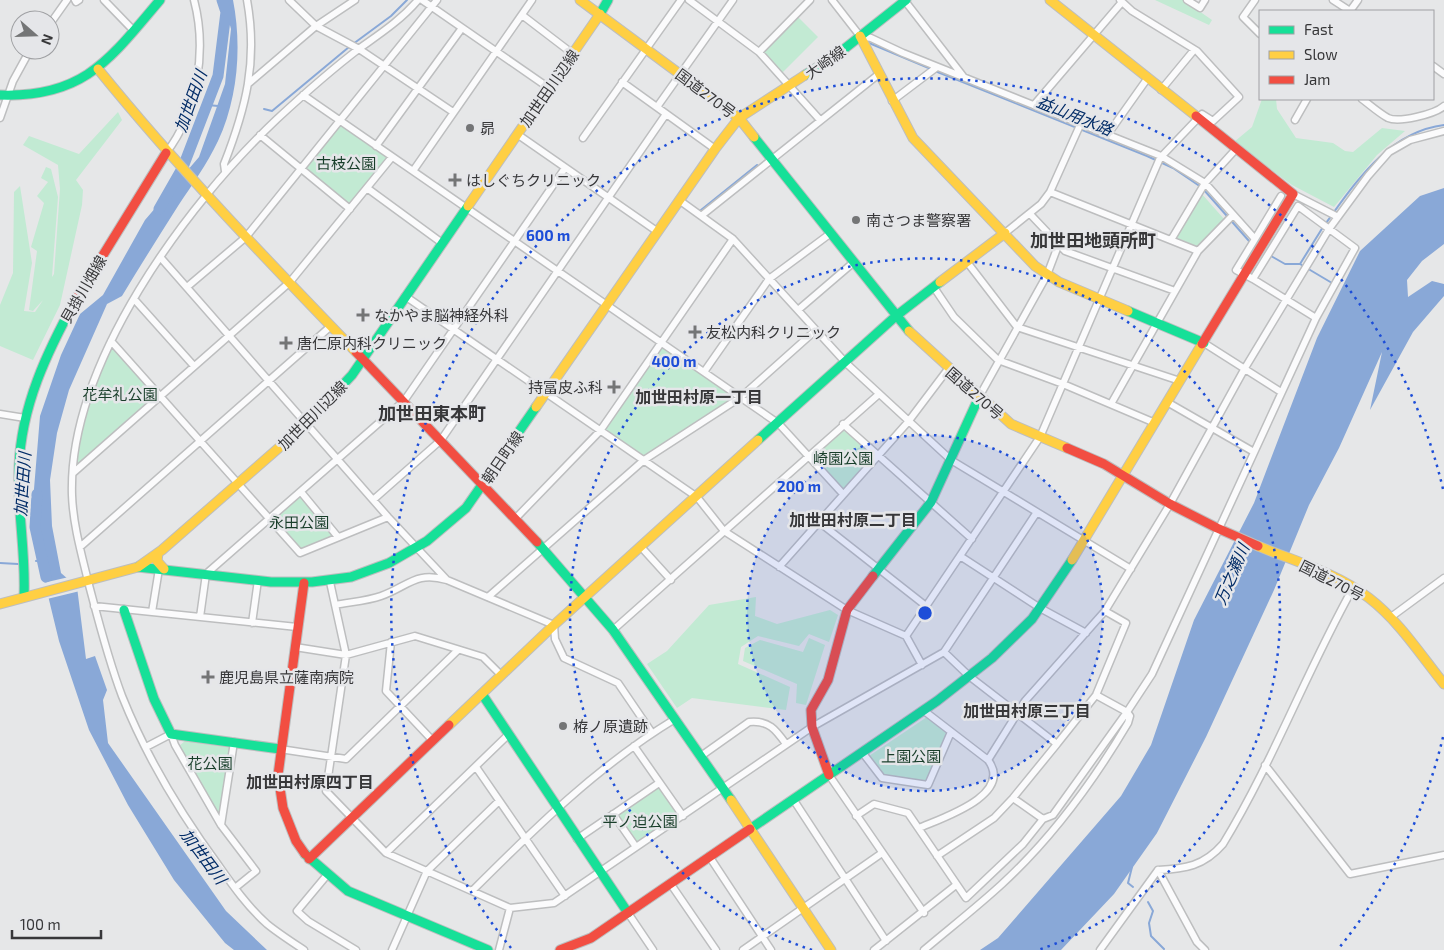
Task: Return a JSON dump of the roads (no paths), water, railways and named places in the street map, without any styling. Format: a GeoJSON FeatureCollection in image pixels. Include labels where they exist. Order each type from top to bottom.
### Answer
{"type":"FeatureCollection","features":[{"type":"Feature","properties":{"kind":"main road"},"geometry":{"type":"LineString","coordinates":[[4,95],[55,90],[76,83],[98,69],[160,0]]}},
{"type":"Feature","properties":{"kind":"main road","name":"国道270号"},"geometry":{"type":"LineString","coordinates":[[580,0],[739,118],[912,335],[1011,424],[1104,464],[1170,504],[1219,529],[1350,586],[1391,616],[1444,684]]}},
{"type":"Feature","properties":{"kind":"main road","name":"加世田川辺線"},"geometry":{"type":"LineString","coordinates":[[0,604],[35,593],[138,567],[158,553],[306,424],[338,391],[363,358],[573,54],[608,0]]}},
{"type":"Feature","properties":{"kind":"main road","name":"大崎線"},"geometry":{"type":"LineString","coordinates":[[739,118],[790,86],[860,36],[905,0]]}},
{"type":"Feature","properties":{"kind":"main road"},"geometry":{"type":"LineString","coordinates":[[560,950],[591,938],[628,913],[923,710],[1004,648],[1040,608],[1084,540],[1180,381],[1249,276],[1260,250],[1293,194],[1147,80],[1050,0]]}},
{"type":"Feature","properties":{"kind":"main road"},"geometry":{"type":"LineString","coordinates":[[860,36],[892,101],[913,138],[1035,266],[1047,275],[1204,343]]}},
{"type":"Feature","properties":{"kind":"main road"},"geometry":{"type":"LineString","coordinates":[[98,69],[167,154],[203,193],[516,518],[586,597],[613,630],[751,828],[831,950]]}},
{"type":"Feature","properties":{"kind":"main road","name":"朝日町線"},"geometry":{"type":"LineString","coordinates":[[138,567],[258,580],[304,583],[330,582],[384,567],[418,549],[449,525],[466,508],[715,149],[739,118]]}},
{"type":"Feature","properties":{"kind":"main road","name":"貝掛川畑線"},"geometry":{"type":"LineString","coordinates":[[24,596],[26,568],[18,508],[18,474],[24,418],[37,377],[58,334],[115,233],[167,154]]}},
{"type":"Feature","properties":{"kind":"main road"},"geometry":{"type":"LineString","coordinates":[[309,859],[554,625],[642,548],[896,316],[935,289],[1005,234]]}},
{"type":"Feature","properties":{"kind":"main road"},"geometry":{"type":"LineString","coordinates":[[829,775],[812,727],[811,710],[828,680],[847,610],[931,502],[979,397]]}},
{"type":"Feature","properties":{"kind":"main road"},"geometry":{"type":"LineString","coordinates":[[158,553],[157,561],[161,569]]}},
{"type":"Feature","properties":{"kind":"main road"},"geometry":{"type":"LineString","coordinates":[[304,583],[280,749],[278,775],[283,808],[296,841],[309,859],[348,891],[488,950]]}},
{"type":"Feature","properties":{"kind":"main road"},"geometry":{"type":"LineString","coordinates":[[124,610],[154,699],[171,734],[280,749]]}},
{"type":"Feature","properties":{"kind":"main road"},"geometry":{"type":"LineString","coordinates":[[482,694],[628,913]]}},
{"type":"Feature","properties":{"kind":"street"},"geometry":{"type":"LineString","coordinates":[[75,0],[76,2],[79,0]]}},
{"type":"Feature","properties":{"kind":"street"},"geometry":{"type":"LineString","coordinates":[[104,0],[134,30]]}},
{"type":"Feature","properties":{"kind":"street","name":"貝掛川畑線"},"geometry":{"type":"LineString","coordinates":[[167,154],[182,126],[199,67],[201,43],[194,0]]}},
{"type":"Feature","properties":{"kind":"street"},"geometry":{"type":"LineString","coordinates":[[225,171],[224,164],[242,119],[248,84],[252,47],[247,0]]}},
{"type":"Feature","properties":{"kind":"street"},"geometry":{"type":"LineString","coordinates":[[289,0],[316,26],[349,42],[453,112]]}},
{"type":"Feature","properties":{"kind":"street"},"geometry":{"type":"LineString","coordinates":[[248,84],[316,26],[355,0]]}},
{"type":"Feature","properties":{"kind":"street"},"geometry":{"type":"LineString","coordinates":[[304,950],[266,923],[235,888],[187,821],[146,747],[106,653],[94,606],[85,581],[72,495],[73,473],[77,442],[88,394],[111,341],[134,299],[203,193],[260,135],[303,95],[358,48],[396,24],[418,0]]}},
{"type":"Feature","properties":{"kind":"street"},"geometry":{"type":"LineString","coordinates":[[422,0],[549,88]]}},
{"type":"Feature","properties":{"kind":"street"},"geometry":{"type":"LineString","coordinates":[[187,287],[246,237],[437,0]]}},
{"type":"Feature","properties":{"kind":"street"},"geometry":{"type":"LineString","coordinates":[[412,170],[532,0]]}},
{"type":"Feature","properties":{"kind":"street"},"geometry":{"type":"LineString","coordinates":[[583,138],[681,0]]}},
{"type":"Feature","properties":{"kind":"street"},"geometry":{"type":"LineString","coordinates":[[690,0],[759,52],[820,120]]}},
{"type":"Feature","properties":{"kind":"street"},"geometry":{"type":"LineString","coordinates":[[657,107],[733,0]]}},
{"type":"Feature","properties":{"kind":"street"},"geometry":{"type":"LineString","coordinates":[[759,52],[810,0]]}},
{"type":"Feature","properties":{"kind":"street"},"geometry":{"type":"LineString","coordinates":[[832,0],[860,36],[871,38],[937,67],[1081,123],[1160,157],[1202,186],[1230,218],[1255,239]]}},
{"type":"Feature","properties":{"kind":"street"},"geometry":{"type":"LineString","coordinates":[[905,0],[963,77]]}},
{"type":"Feature","properties":{"kind":"street"},"geometry":{"type":"LineString","coordinates":[[1187,0],[1200,8],[1205,0]]}},
{"type":"Feature","properties":{"kind":"street"},"geometry":{"type":"LineString","coordinates":[[1255,0],[1243,17],[1259,33]]}},
{"type":"Feature","properties":{"kind":"street"},"geometry":{"type":"LineString","coordinates":[[1333,0],[1348,10]]}},
{"type":"Feature","properties":{"kind":"street"},"geometry":{"type":"LineString","coordinates":[[906,636],[1040,437],[1160,157],[1202,114],[1213,121],[1239,97],[1194,50],[1121,1],[1034,105]]}},
{"type":"Feature","properties":{"kind":"street"},"geometry":{"type":"LineString","coordinates":[[522,15],[573,54]]}},
{"type":"Feature","properties":{"kind":"street"},"geometry":{"type":"LineString","coordinates":[[376,146],[462,28]]}},
{"type":"Feature","properties":{"kind":"street"},"geometry":{"type":"LineString","coordinates":[[1161,90],[1194,50]]}},
{"type":"Feature","properties":{"kind":"street"},"geometry":{"type":"LineString","coordinates":[[0,118],[4,95],[25,60]]}},
{"type":"Feature","properties":{"kind":"street"},"geometry":{"type":"LineString","coordinates":[[892,101],[937,67]]}},
{"type":"Feature","properties":{"kind":"street"},"geometry":{"type":"LineString","coordinates":[[702,216],[879,74]]}},
{"type":"Feature","properties":{"kind":"street"},"geometry":{"type":"LineString","coordinates":[[1108,134],[1147,80]]}},
{"type":"Feature","properties":{"kind":"street"},"geometry":{"type":"LineString","coordinates":[[622,82],[715,149]]}},
{"type":"Feature","properties":{"kind":"street"},"geometry":{"type":"LineString","coordinates":[[303,95],[779,424],[843,494]]}},
{"type":"Feature","properties":{"kind":"street"},"geometry":{"type":"LineString","coordinates":[[1294,120],[1305,100]]}},
{"type":"Feature","properties":{"kind":"street"},"geometry":{"type":"LineString","coordinates":[[1363,100],[1385,116],[1394,120],[1432,114],[1444,106]]}},
{"type":"Feature","properties":{"kind":"street"},"geometry":{"type":"LineString","coordinates":[[373,500],[441,440],[666,114]]}},
{"type":"Feature","properties":{"kind":"street"},"geometry":{"type":"LineString","coordinates":[[1005,234],[1030,214],[1050,192],[1081,123]]}},
{"type":"Feature","properties":{"kind":"street"},"geometry":{"type":"LineString","coordinates":[[988,760],[1016,712],[1105,611],[1170,504],[1245,368],[1334,215],[1389,152],[1410,140],[1444,131]]}},
{"type":"Feature","properties":{"kind":"street"},"geometry":{"type":"LineString","coordinates":[[517,134],[658,232]]}},
{"type":"Feature","properties":{"kind":"street"},"geometry":{"type":"LineString","coordinates":[[260,135],[350,209]]}},
{"type":"Feature","properties":{"kind":"street"},"geometry":{"type":"LineString","coordinates":[[1171,240],[1202,186],[1236,149]]}},
{"type":"Feature","properties":{"kind":"street"},"geometry":{"type":"LineString","coordinates":[[73,473],[290,282],[392,157]]}},
{"type":"Feature","properties":{"kind":"street"},"geometry":{"type":"LineString","coordinates":[[200,617],[206,574],[404,401],[565,168]]}},
{"type":"Feature","properties":{"kind":"street"},"geometry":{"type":"LineString","coordinates":[[367,188],[442,243]]}},
{"type":"Feature","properties":{"kind":"street"},"geometry":{"type":"LineString","coordinates":[[1050,192],[1198,251]]}},
{"type":"Feature","properties":{"kind":"street"},"geometry":{"type":"LineString","coordinates":[[1293,194],[1334,215]]}},
{"type":"Feature","properties":{"kind":"street"},"geometry":{"type":"LineString","coordinates":[[1281,196],[1236,270],[1249,276],[1316,318]]}},
{"type":"Feature","properties":{"kind":"street"},"geometry":{"type":"LineString","coordinates":[[680,200],[733,239],[846,363],[951,460],[1131,569]]}},
{"type":"Feature","properties":{"kind":"street"},"geometry":{"type":"LineString","coordinates":[[856,816],[874,804],[908,813],[966,898],[1023,844],[1043,819],[1053,815],[1152,674],[1316,318],[1331,287],[1355,248],[1298,206],[1249,276]]}},
{"type":"Feature","properties":{"kind":"street"},"geometry":{"type":"LineString","coordinates":[[1030,214],[1058,246],[1066,251],[1175,291]]}},
{"type":"Feature","properties":{"kind":"street"},"geometry":{"type":"LineString","coordinates":[[1111,404],[1198,251],[1230,218]]}},
{"type":"Feature","properties":{"kind":"street"},"geometry":{"type":"LineString","coordinates":[[704,372],[769,279],[831,233]]}},
{"type":"Feature","properties":{"kind":"street"},"geometry":{"type":"LineString","coordinates":[[516,518],[600,431],[733,239]]}},
{"type":"Feature","properties":{"kind":"street"},"geometry":{"type":"LineString","coordinates":[[979,397],[1047,275],[1058,246]]}},
{"type":"Feature","properties":{"kind":"street"},"geometry":{"type":"LineString","coordinates":[[161,258],[388,517],[447,580]]}},
{"type":"Feature","properties":{"kind":"street"},"geometry":{"type":"LineString","coordinates":[[798,310],[854,262]]}},
{"type":"Feature","properties":{"kind":"street"},"geometry":{"type":"LineString","coordinates":[[967,262],[1018,327],[1180,381]]}},
{"type":"Feature","properties":{"kind":"street"},"geometry":{"type":"LineString","coordinates":[[935,289],[954,317],[998,360],[1063,384],[1155,423]]}},
{"type":"Feature","properties":{"kind":"street"},"geometry":{"type":"LineString","coordinates":[[405,296],[697,497],[724,531],[847,610],[906,636],[922,665]]}},
{"type":"Feature","properties":{"kind":"street"},"geometry":{"type":"LineString","coordinates":[[134,299],[194,366]]}},
{"type":"Feature","properties":{"kind":"street"},"geometry":{"type":"LineString","coordinates":[[80,547],[331,326]]}},
{"type":"Feature","properties":{"kind":"street"},"geometry":{"type":"LineString","coordinates":[[488,597],[644,460],[741,398],[816,330]]}},
{"type":"Feature","properties":{"kind":"street"},"geometry":{"type":"LineString","coordinates":[[111,341],[268,520],[300,553],[388,517]]}},
{"type":"Feature","properties":{"kind":"street"},"geometry":{"type":"LineString","coordinates":[[1204,343],[1281,392]]}},
{"type":"Feature","properties":{"kind":"street"},"geometry":{"type":"LineString","coordinates":[[779,567],[908,422],[948,369]]}},
{"type":"Feature","properties":{"kind":"street"},"geometry":{"type":"LineString","coordinates":[[613,630],[879,394]]}},
{"type":"Feature","properties":{"kind":"street"},"geometry":{"type":"LineString","coordinates":[[1167,402],[1254,452]]}},
{"type":"Feature","properties":{"kind":"street"},"geometry":{"type":"LineString","coordinates":[[0,414],[24,418]]}},
{"type":"Feature","properties":{"kind":"street"},"geometry":{"type":"LineString","coordinates":[[843,424],[972,539]]}},
{"type":"Feature","properties":{"kind":"street"},"geometry":{"type":"LineString","coordinates":[[300,492],[338,537]]}},
{"type":"Feature","properties":{"kind":"street"},"geometry":{"type":"LineString","coordinates":[[330,582],[346,655],[326,791],[386,853],[510,908],[554,903],[812,727],[944,652],[1038,512]]}},
{"type":"Feature","properties":{"kind":"street"},"geometry":{"type":"LineString","coordinates":[[819,522],[926,606]]}},
{"type":"Feature","properties":{"kind":"street"},"geometry":{"type":"LineString","coordinates":[[642,548],[671,580]]}},
{"type":"Feature","properties":{"kind":"street"},"geometry":{"type":"LineString","coordinates":[[960,556],[1040,608],[1086,633]]}},
{"type":"Feature","properties":{"kind":"street"},"geometry":{"type":"LineString","coordinates":[[152,612],[161,569]]}},
{"type":"Feature","properties":{"kind":"street"},"geometry":{"type":"LineString","coordinates":[[335,605],[379,597],[423,576],[447,580],[554,625],[555,639],[564,658],[618,684],[652,733]]}},
{"type":"Feature","properties":{"kind":"street"},"geometry":{"type":"LineString","coordinates":[[1391,616],[1444,578]]}},
{"type":"Feature","properties":{"kind":"street"},"geometry":{"type":"LineString","coordinates":[[252,623],[258,580]]}},
{"type":"Feature","properties":{"kind":"street"},"geometry":{"type":"LineString","coordinates":[[1158,870],[1184,869],[1201,863],[1214,855],[1238,819],[1281,736],[1350,586]]}},
{"type":"Feature","properties":{"kind":"street"},"geometry":{"type":"LineString","coordinates":[[94,606],[297,627]]}},
{"type":"Feature","properties":{"kind":"street"},"geometry":{"type":"LineString","coordinates":[[937,856],[994,818],[1013,798],[1096,695],[1126,622],[1105,611]]}},
{"type":"Feature","properties":{"kind":"street"},"geometry":{"type":"LineString","coordinates":[[295,647],[346,655],[415,636],[483,657],[501,675]]}},
{"type":"Feature","properties":{"kind":"street"},"geometry":{"type":"LineString","coordinates":[[392,642],[386,691],[433,741]]}},
{"type":"Feature","properties":{"kind":"street"},"geometry":{"type":"LineString","coordinates":[[280,749],[346,759],[458,650]]}},
{"type":"Feature","properties":{"kind":"street"},"geometry":{"type":"LineString","coordinates":[[944,652],[969,676],[1057,744]]}},
{"type":"Feature","properties":{"kind":"street"},"geometry":{"type":"LineString","coordinates":[[924,950],[1003,883],[1059,822],[1099,772],[1128,723],[1130,716],[1096,695]]}},
{"type":"Feature","properties":{"kind":"street"},"geometry":{"type":"LineString","coordinates":[[919,828],[969,807],[980,799],[995,774],[995,769],[988,760],[923,710]]}},
{"type":"Feature","properties":{"kind":"street"},"geometry":{"type":"LineString","coordinates":[[472,891],[557,808],[634,746],[675,719]]}},
{"type":"Feature","properties":{"kind":"street"},"geometry":{"type":"LineString","coordinates":[[701,756],[749,722],[758,721],[773,726],[786,744]]}},
{"type":"Feature","properties":{"kind":"street"},"geometry":{"type":"LineString","coordinates":[[862,752],[882,778],[928,785],[951,732]]}},
{"type":"Feature","properties":{"kind":"street"},"geometry":{"type":"LineString","coordinates":[[146,747],[171,734],[175,745],[221,825],[256,871],[235,888]]}},
{"type":"Feature","properties":{"kind":"street"},"geometry":{"type":"LineString","coordinates":[[386,853],[508,735]]}},
{"type":"Feature","properties":{"kind":"street"},"geometry":{"type":"LineString","coordinates":[[221,825],[234,742]]}},
{"type":"Feature","properties":{"kind":"street"},"geometry":{"type":"LineString","coordinates":[[634,746],[683,816]]}},
{"type":"Feature","properties":{"kind":"street"},"geometry":{"type":"LineString","coordinates":[[1266,765],[1350,874],[1444,855]]}},
{"type":"Feature","properties":{"kind":"street"},"geometry":{"type":"LineString","coordinates":[[476,766],[565,896]]}},
{"type":"Feature","properties":{"kind":"street"},"geometry":{"type":"LineString","coordinates":[[829,775],[924,913]]}},
{"type":"Feature","properties":{"kind":"street"},"geometry":{"type":"LineString","coordinates":[[577,839],[659,783]]}},
{"type":"Feature","properties":{"kind":"street"},"geometry":{"type":"LineString","coordinates":[[1013,798],[1043,819]]}},
{"type":"Feature","properties":{"kind":"street"},"geometry":{"type":"LineString","coordinates":[[792,799],[886,941]]}},
{"type":"Feature","properties":{"kind":"street"},"geometry":{"type":"LineString","coordinates":[[392,950],[427,871],[500,801]]}},
{"type":"Feature","properties":{"kind":"street"},"geometry":{"type":"LineString","coordinates":[[613,814],[636,847]]}},
{"type":"Feature","properties":{"kind":"street"},"geometry":{"type":"LineString","coordinates":[[743,950],[882,853]]}},
{"type":"Feature","properties":{"kind":"street"},"geometry":{"type":"LineString","coordinates":[[709,856],[771,950]]}},
{"type":"Feature","properties":{"kind":"street"},"geometry":{"type":"LineString","coordinates":[[1100,950],[1158,870]]}},
{"type":"Feature","properties":{"kind":"street"},"geometry":{"type":"LineString","coordinates":[[1158,870],[1198,942],[1205,950]]}},
{"type":"Feature","properties":{"kind":"street"},"geometry":{"type":"LineString","coordinates":[[327,875],[297,911],[308,921],[356,950]]}},
{"type":"Feature","properties":{"kind":"street"},"geometry":{"type":"LineString","coordinates":[[670,883],[716,950]]}},
{"type":"Feature","properties":{"kind":"street"},"geometry":{"type":"LineString","coordinates":[[874,950],[924,913],[956,886]]}},
{"type":"Feature","properties":{"kind":"street"},"geometry":{"type":"LineString","coordinates":[[499,950],[510,908]]}},
{"type":"Feature","properties":{"kind":"street"},"geometry":{"type":"LineString","coordinates":[[628,913],[653,950]]}},
{"type":"Feature","properties":{"kind":"water"},"geometry":{"type":"Polygon","coordinates":[[[223,0],[233,0],[237,35],[234,90],[225,124],[204,166],[122,296],[107,304],[69,390],[57,433],[50,480],[52,526],[61,573],[77,587],[86,659],[95,656],[107,690],[103,700],[108,743],[226,911],[267,950],[234,950],[225,943],[174,880],[128,805],[89,730],[59,641],[43,575],[34,489],[40,416],[61,355],[80,314],[103,295],[145,220],[199,157],[225,84],[231,29],[223,0]]]}},
{"type":"Feature","properties":{"kind":"water","name":"万之瀬川"},"geometry":{"type":"Polygon","coordinates":[[[1444,188],[1444,244],[1422,261],[1407,280],[1408,297],[1432,281],[1444,284],[1444,296],[1413,332],[1370,410],[1382,352],[1339,448],[1309,505],[1274,590],[1206,737],[1157,833],[1114,894],[1061,950],[980,950],[998,938],[1121,796],[1151,745],[1194,620],[1254,503],[1317,338],[1360,251],[1420,196],[1444,188]]]}},
{"type":"Feature","properties":{"kind":"waterway","name":"加世田川"},"geometry":{"type":"LineString","coordinates":[[159,209],[183,167],[218,76],[226,12],[222,0]]}},
{"type":"Feature","properties":{"kind":"waterway"},"geometry":{"type":"LineString","coordinates":[[353,44],[391,16],[407,0]]}},
{"type":"Feature","properties":{"kind":"waterway","name":"益山用水路"},"geometry":{"type":"LineString","coordinates":[[869,43],[931,69]]}},
{"type":"Feature","properties":{"kind":"waterway"},"geometry":{"type":"LineString","coordinates":[[264,109],[272,111],[349,47]]}},
{"type":"Feature","properties":{"kind":"waterway","name":"益山用水路"},"geometry":{"type":"LineString","coordinates":[[935,71],[1147,156],[1173,168],[1201,187]]}},
{"type":"Feature","properties":{"kind":"waterway"},"geometry":{"type":"LineString","coordinates":[[208,105],[218,106]]}},
{"type":"Feature","properties":{"kind":"waterway","name":"益山用水路"},"geometry":{"type":"LineString","coordinates":[[1326,223],[1349,191],[1375,161],[1390,148],[1424,130],[1444,125]]}},
{"type":"Feature","properties":{"kind":"waterway"},"geometry":{"type":"LineString","coordinates":[[701,210],[757,165]]}},
{"type":"Feature","properties":{"kind":"waterway","name":"益山用水路"},"geometry":{"type":"LineString","coordinates":[[1204,190],[1249,241]]}},
{"type":"Feature","properties":{"kind":"waterway","name":"益山用水路"},"geometry":{"type":"LineString","coordinates":[[1300,264],[1323,227]]}},
{"type":"Feature","properties":{"kind":"waterway","name":"益山用水路"},"geometry":{"type":"LineString","coordinates":[[1271,256],[1285,264],[1300,264]]}},
{"type":"Feature","properties":{"kind":"waterway"},"geometry":{"type":"LineString","coordinates":[[1300,264],[1332,283]]}},
{"type":"Feature","properties":{"kind":"waterway","name":"加世田川"},"geometry":{"type":"LineString","coordinates":[[37,494],[35,527],[46,577]]}},
{"type":"Feature","properties":{"kind":"waterway","name":"加世田川"},"geometry":{"type":"LineString","coordinates":[[36,561],[41,560]]}},
{"type":"Feature","properties":{"kind":"waterway"},"geometry":{"type":"LineString","coordinates":[[0,563],[18,564]]}},
{"type":"Feature","properties":{"kind":"waterway"},"geometry":{"type":"LineString","coordinates":[[1132,867],[1128,883],[1133,887]]}},
{"type":"Feature","properties":{"kind":"waterway"},"geometry":{"type":"LineString","coordinates":[[1148,902],[1153,911],[1149,923],[1151,936],[1164,949]]}},
{"type":"Feature","properties":{"kind":"place","name":"昴"},"geometry":{"type":"Point","coordinates":[470,128]}},
{"type":"Feature","properties":{"kind":"place","name":"はしぐちクリニック"},"geometry":{"type":"Point","coordinates":[455,180]}},
{"type":"Feature","properties":{"kind":"place","name":"南さつま警察署"},"geometry":{"type":"Point","coordinates":[856,220]}},
{"type":"Feature","properties":{"kind":"place","name":"なかやま脳神経外科"},"geometry":{"type":"Point","coordinates":[363,315]}},
{"type":"Feature","properties":{"kind":"place","name":"友松内科クリニック"},"geometry":{"type":"Point","coordinates":[695,332]}},
{"type":"Feature","properties":{"kind":"place","name":"唐仁原内科クリニック"},"geometry":{"type":"Point","coordinates":[286,343]}},
{"type":"Feature","properties":{"kind":"place","name":"持冨皮ふ科"},"geometry":{"type":"Point","coordinates":[614,387]}},
{"type":"Feature","properties":{"kind":"place","name":"鹿児島県立薩南病院"},"geometry":{"type":"Point","coordinates":[208,677]}},
{"type":"Feature","properties":{"kind":"place","name":"栫ノ原遺跡"},"geometry":{"type":"Point","coordinates":[563,726]}},
{"type":"Feature","properties":{"kind":"district","name":"加世田地頭所町"},"geometry":{"type":"Point","coordinates":[1093,240]}},
{"type":"Feature","properties":{"kind":"district","name":"加世田村原一丁目"},"geometry":{"type":"Point","coordinates":[699,396]}},
{"type":"Feature","properties":{"kind":"district","name":"加世田東本町"},"geometry":{"type":"Point","coordinates":[432,413]}},
{"type":"Feature","properties":{"kind":"district","name":"加世田村原二丁目"},"geometry":{"type":"Point","coordinates":[853,519]}},
{"type":"Feature","properties":{"kind":"district","name":"加世田村原三丁目"},"geometry":{"type":"Point","coordinates":[1027,710]}},
{"type":"Feature","properties":{"kind":"district","name":"加世田村原四丁目"},"geometry":{"type":"Point","coordinates":[310,781]}},
{"type":"Feature","properties":{"kind":"park label","name":"古枝公園"},"geometry":{"type":"Point","coordinates":[346,163]}},
{"type":"Feature","properties":{"kind":"park label","name":"花牟礼公園"},"geometry":{"type":"Point","coordinates":[120,394]}},
{"type":"Feature","properties":{"kind":"park label","name":"崎園公園"},"geometry":{"type":"Point","coordinates":[843,458]}},
{"type":"Feature","properties":{"kind":"park label","name":"永田公園"},"geometry":{"type":"Point","coordinates":[299,522]}},
{"type":"Feature","properties":{"kind":"park label","name":"上園公園"},"geometry":{"type":"Point","coordinates":[911,756]}},
{"type":"Feature","properties":{"kind":"park label","name":"花公園"},"geometry":{"type":"Point","coordinates":[210,763]}},
{"type":"Feature","properties":{"kind":"park label","name":"平ノ迫公園"},"geometry":{"type":"Point","coordinates":[640,821]}}]}
